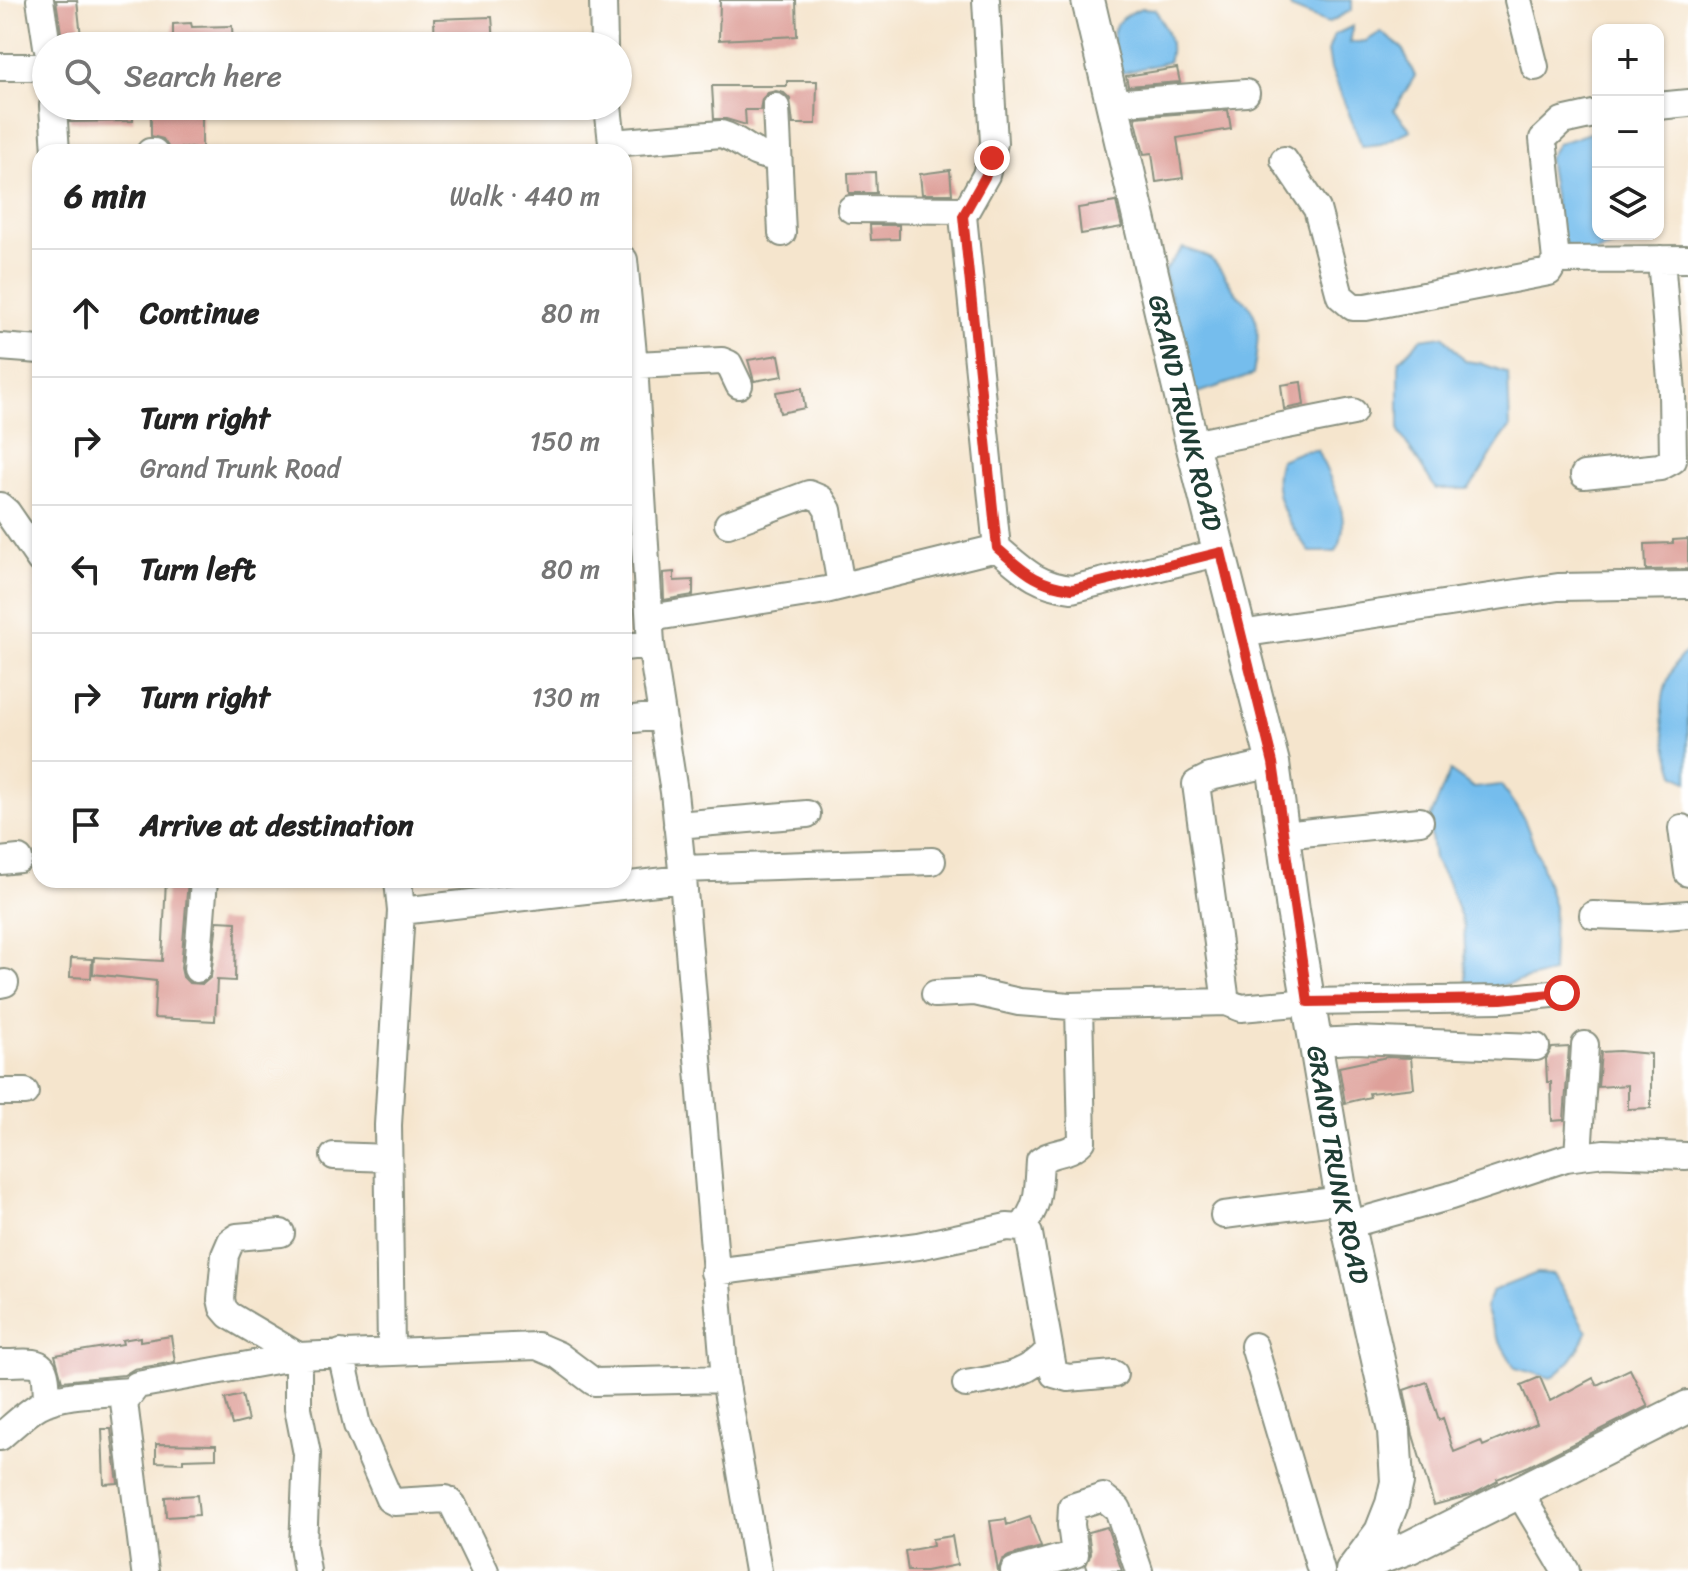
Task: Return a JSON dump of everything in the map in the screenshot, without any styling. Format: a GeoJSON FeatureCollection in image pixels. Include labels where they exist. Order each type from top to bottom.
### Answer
{"type":"FeatureCollection","features":[{"type":"Feature","properties":{"kind":"main road","name":"GRAND TRUNK ROAD"},"geometry":{"type":"LineString","coordinates":[[1088,0],[1192,444],[1273,763],[1308,1002],[1344,1212],[1394,1431],[1397,1482],[1392,1504],[1381,1532],[1354,1569]]}},
{"type":"Feature","properties":{"kind":"main road"},"geometry":{"type":"LineString","coordinates":[[1354,1569],[1410,1547],[1520,1494],[1688,1407]]}},
{"type":"Feature","properties":{"kind":"street"},"geometry":{"type":"LineString","coordinates":[[40,0],[45,32]]}},
{"type":"Feature","properties":{"kind":"street"},"geometry":{"type":"LineString","coordinates":[[603,0],[604,32]]}},
{"type":"Feature","properties":{"kind":"street"},"geometry":{"type":"LineString","coordinates":[[986,0],[994,143],[986,175],[963,216],[997,548],[1031,577],[1049,586],[1072,589],[1221,552]]}},
{"type":"Feature","properties":{"kind":"street"},"geometry":{"type":"LineString","coordinates":[[1518,0],[1535,67]]}},
{"type":"Feature","properties":{"kind":"street"},"geometry":{"type":"LineString","coordinates":[[0,67],[32,67]]}},
{"type":"Feature","properties":{"kind":"street"},"geometry":{"type":"LineString","coordinates":[[1112,103],[1246,93]]}},
{"type":"Feature","properties":{"kind":"street"},"geometry":{"type":"LineString","coordinates":[[1664,105],[1688,103]]}},
{"type":"Feature","properties":{"kind":"street"},"geometry":{"type":"LineString","coordinates":[[776,107],[782,233]]}},
{"type":"Feature","properties":{"kind":"street"},"geometry":{"type":"LineString","coordinates":[[1284,160],[1317,209],[1340,296],[1353,307],[1366,307],[1549,272],[1556,260],[1543,139],[1562,121],[1592,114]]}},
{"type":"Feature","properties":{"kind":"street"},"geometry":{"type":"LineString","coordinates":[[54,120],[55,144]]}},
{"type":"Feature","properties":{"kind":"street"},"geometry":{"type":"LineString","coordinates":[[609,120],[612,144]]}},
{"type":"Feature","properties":{"kind":"street"},"geometry":{"type":"LineString","coordinates":[[632,145],[721,134],[732,137],[751,152],[778,157]]}},
{"type":"Feature","properties":{"kind":"street"},"geometry":{"type":"LineString","coordinates":[[851,209],[966,210]]}},
{"type":"Feature","properties":{"kind":"street"},"geometry":{"type":"LineString","coordinates":[[1584,475],[1660,467],[1673,460],[1680,411],[1661,259]]}},
{"type":"Feature","properties":{"kind":"street"},"geometry":{"type":"LineString","coordinates":[[1556,260],[1688,259]]}},
{"type":"Feature","properties":{"kind":"street"},"geometry":{"type":"LineString","coordinates":[[632,344],[632,378]]}},
{"type":"Feature","properties":{"kind":"street"},"geometry":{"type":"LineString","coordinates":[[0,347],[32,349]]}},
{"type":"Feature","properties":{"kind":"street"},"geometry":{"type":"LineString","coordinates":[[634,365],[722,361],[729,364],[739,385]]}},
{"type":"Feature","properties":{"kind":"street"},"geometry":{"type":"LineString","coordinates":[[1192,444],[1353,412]]}},
{"type":"Feature","properties":{"kind":"street"},"geometry":{"type":"LineString","coordinates":[[632,416],[650,631],[682,874],[725,1379],[758,1571]]}},
{"type":"Feature","properties":{"kind":"street"},"geometry":{"type":"LineString","coordinates":[[728,524],[794,498],[809,494],[821,499],[828,510],[841,586]]}},
{"type":"Feature","properties":{"kind":"street"},"geometry":{"type":"LineString","coordinates":[[0,506],[32,548]]}},
{"type":"Feature","properties":{"kind":"street"},"geometry":{"type":"LineString","coordinates":[[632,642],[650,631],[997,548]]}},
{"type":"Feature","properties":{"kind":"street"},"geometry":{"type":"LineString","coordinates":[[1240,634],[1558,587],[1688,585]]}},
{"type":"Feature","properties":{"kind":"street"},"geometry":{"type":"LineString","coordinates":[[632,719],[662,716]]}},
{"type":"Feature","properties":{"kind":"street"},"geometry":{"type":"LineString","coordinates":[[1226,1002],[1196,784],[1210,777],[1273,763]]}},
{"type":"Feature","properties":{"kind":"street"},"geometry":{"type":"LineString","coordinates":[[677,825],[807,814]]}},
{"type":"Feature","properties":{"kind":"street"},"geometry":{"type":"LineString","coordinates":[[1283,835],[1420,821]]}},
{"type":"Feature","properties":{"kind":"street"},"geometry":{"type":"LineString","coordinates":[[1682,828],[1688,873]]}},
{"type":"Feature","properties":{"kind":"street"},"geometry":{"type":"LineString","coordinates":[[632,881],[682,874],[932,861]]}},
{"type":"Feature","properties":{"kind":"street"},"geometry":{"type":"LineString","coordinates":[[197,969],[203,888]]}},
{"type":"Feature","properties":{"kind":"street"},"geometry":{"type":"LineString","coordinates":[[391,1350],[388,1125],[401,911],[399,888]]}},
{"type":"Feature","properties":{"kind":"street"},"geometry":{"type":"LineString","coordinates":[[401,911],[576,888]]}},
{"type":"Feature","properties":{"kind":"street"},"geometry":{"type":"LineString","coordinates":[[1593,915],[1652,917],[1688,914]]}},
{"type":"Feature","properties":{"kind":"street"},"geometry":{"type":"LineString","coordinates":[[935,994],[975,992],[1019,1002],[1079,1006],[1226,1002],[1241,1008],[1308,1002],[1470,1000],[1562,993]]}},
{"type":"Feature","properties":{"kind":"street"},"geometry":{"type":"LineString","coordinates":[[1021,1228],[1033,1214],[1036,1204],[1040,1161],[1049,1155],[1072,1151],[1082,1141],[1079,1006]]}},
{"type":"Feature","properties":{"kind":"street"},"geometry":{"type":"LineString","coordinates":[[1316,1042],[1356,1040],[1536,1047]]}},
{"type":"Feature","properties":{"kind":"street"},"geometry":{"type":"LineString","coordinates":[[1578,1156],[1585,1045]]}},
{"type":"Feature","properties":{"kind":"street"},"geometry":{"type":"LineString","coordinates":[[1224,1215],[1399,1212],[1536,1166],[1578,1156],[1604,1153],[1686,1156]]}},
{"type":"Feature","properties":{"kind":"street"},"geometry":{"type":"LineString","coordinates":[[334,1156],[388,1158]]}},
{"type":"Feature","properties":{"kind":"street"},"geometry":{"type":"LineString","coordinates":[[714,1272],[918,1246],[1007,1227],[1021,1228],[1029,1234],[1054,1374],[1068,1378],[1114,1374]]}},
{"type":"Feature","properties":{"kind":"street"},"geometry":{"type":"LineString","coordinates":[[281,1233],[237,1237],[231,1241],[225,1255],[221,1299],[229,1315],[298,1356]]}},
{"type":"Feature","properties":{"kind":"street"},"geometry":{"type":"LineString","coordinates":[[145,1571],[124,1402],[129,1391],[137,1385],[298,1356],[537,1346],[558,1355],[594,1382],[725,1379]]}},
{"type":"Feature","properties":{"kind":"street"},"geometry":{"type":"LineString","coordinates":[[1254,1346],[1321,1571]]}},
{"type":"Feature","properties":{"kind":"street"},"geometry":{"type":"LineString","coordinates":[[966,1384],[1019,1374],[1038,1364],[1048,1351]]}},
{"type":"Feature","properties":{"kind":"street"},"geometry":{"type":"LineString","coordinates":[[341,1353],[357,1425],[389,1499],[395,1502],[446,1499],[453,1505],[485,1571]]}},
{"type":"Feature","properties":{"kind":"street"},"geometry":{"type":"LineString","coordinates":[[298,1356],[298,1408],[307,1454],[303,1546],[307,1571]]}},
{"type":"Feature","properties":{"kind":"street"},"geometry":{"type":"LineString","coordinates":[[0,1363],[35,1362],[42,1365],[46,1371],[47,1402]]}},
{"type":"Feature","properties":{"kind":"street"},"geometry":{"type":"LineString","coordinates":[[0,1437],[47,1402],[129,1391]]}},
{"type":"Feature","properties":{"kind":"street"},"geometry":{"type":"LineString","coordinates":[[1520,1494],[1566,1571]]}},
{"type":"Feature","properties":{"kind":"street"},"geometry":{"type":"LineString","coordinates":[[1014,1571],[1075,1554],[1072,1507],[1103,1497],[1118,1509],[1139,1571]]}},
{"type":"Feature","properties":{"kind":"water"},"geometry":{"type":"Polygon","coordinates":[[[1288,0],[1352,0],[1352,10],[1328,23],[1291,8],[1288,0]]]}},
{"type":"Feature","properties":{"kind":"water"},"geometry":{"type":"Polygon","coordinates":[[[1141,8],[1155,9],[1162,22],[1170,42],[1168,62],[1122,73],[1111,58],[1114,32],[1124,17],[1141,8]]]}},
{"type":"Feature","properties":{"kind":"water"},"geometry":{"type":"Polygon","coordinates":[[[1353,26],[1350,43],[1366,41],[1381,32],[1402,48],[1415,76],[1394,110],[1411,130],[1381,144],[1362,146],[1331,69],[1328,51],[1334,35],[1353,26]]]}},
{"type":"Feature","properties":{"kind":"water"},"geometry":{"type":"Polygon","coordinates":[[[1592,132],[1592,240],[1628,240],[1581,257],[1561,241],[1548,158],[1557,144],[1592,132]]]}},
{"type":"Feature","properties":{"kind":"water"},"geometry":{"type":"Polygon","coordinates":[[[1183,248],[1202,254],[1218,266],[1235,292],[1250,307],[1257,331],[1253,375],[1195,394],[1164,271],[1183,248]]]}},
{"type":"Feature","properties":{"kind":"water"},"geometry":{"type":"Polygon","coordinates":[[[1443,336],[1465,361],[1508,373],[1510,428],[1468,489],[1436,489],[1399,432],[1399,361],[1421,339],[1443,336]]]}},
{"type":"Feature","properties":{"kind":"water"},"geometry":{"type":"Polygon","coordinates":[[[1317,450],[1342,513],[1341,539],[1336,552],[1310,552],[1295,531],[1279,497],[1277,473],[1280,460],[1303,451],[1317,450]]]}},
{"type":"Feature","properties":{"kind":"water"},"geometry":{"type":"Polygon","coordinates":[[[1688,651],[1688,782],[1675,774],[1662,712],[1670,675],[1677,661],[1688,651]]]}},
{"type":"Feature","properties":{"kind":"water"},"geometry":{"type":"Polygon","coordinates":[[[1450,771],[1474,788],[1501,785],[1524,819],[1554,907],[1552,973],[1467,994],[1464,927],[1449,885],[1434,859],[1429,821],[1450,771]]]}},
{"type":"Feature","properties":{"kind":"water"},"geometry":{"type":"Polygon","coordinates":[[[1537,1273],[1553,1274],[1587,1332],[1572,1358],[1551,1378],[1515,1368],[1494,1332],[1485,1308],[1492,1291],[1537,1273]]]}},
{"type":"Feature","properties":{"kind":"building"},"geometry":{"type":"Polygon","coordinates":[[[56,0],[77,0],[80,32],[61,32],[56,0]]]}},
{"type":"Feature","properties":{"kind":"building"},"geometry":{"type":"Polygon","coordinates":[[[720,0],[796,0],[797,36],[719,40],[720,0]]]}},
{"type":"Feature","properties":{"kind":"building"},"geometry":{"type":"Polygon","coordinates":[[[492,17],[493,32],[434,32],[434,19],[492,17]]]}},
{"type":"Feature","properties":{"kind":"building"},"geometry":{"type":"Polygon","coordinates":[[[173,24],[232,26],[232,32],[173,32],[173,24]]]}},
{"type":"Feature","properties":{"kind":"building"},"geometry":{"type":"Polygon","coordinates":[[[1177,68],[1180,82],[1128,86],[1126,76],[1177,68]]]}},
{"type":"Feature","properties":{"kind":"building"},"geometry":{"type":"Polygon","coordinates":[[[787,81],[817,81],[816,124],[793,124],[790,99],[776,91],[762,99],[760,110],[745,110],[746,125],[714,119],[712,86],[787,86],[787,81]]]}},
{"type":"Feature","properties":{"kind":"building"},"geometry":{"type":"Polygon","coordinates":[[[1228,110],[1231,129],[1177,138],[1183,178],[1156,182],[1152,153],[1144,154],[1135,117],[1228,110]]]}},
{"type":"Feature","properties":{"kind":"building"},"geometry":{"type":"Polygon","coordinates":[[[70,120],[133,120],[133,121],[70,120]]]}},
{"type":"Feature","properties":{"kind":"building"},"geometry":{"type":"Polygon","coordinates":[[[151,120],[202,120],[202,144],[166,144],[163,139],[151,136],[151,120]]]}},
{"type":"Feature","properties":{"kind":"building"},"geometry":{"type":"Polygon","coordinates":[[[950,170],[952,194],[922,194],[920,174],[950,170]]]}},
{"type":"Feature","properties":{"kind":"building"},"geometry":{"type":"Polygon","coordinates":[[[875,172],[876,193],[849,193],[848,173],[875,172]]]}},
{"type":"Feature","properties":{"kind":"building"},"geometry":{"type":"Polygon","coordinates":[[[1116,202],[1122,227],[1081,234],[1078,208],[1116,202]]]}},
{"type":"Feature","properties":{"kind":"building"},"geometry":{"type":"Polygon","coordinates":[[[870,225],[899,225],[899,239],[871,240],[870,225]]]}},
{"type":"Feature","properties":{"kind":"building"},"geometry":{"type":"Polygon","coordinates":[[[779,355],[783,376],[754,381],[748,360],[779,355]]]}},
{"type":"Feature","properties":{"kind":"building"},"geometry":{"type":"Polygon","coordinates":[[[1301,382],[1304,405],[1284,409],[1281,385],[1301,382]]]}},
{"type":"Feature","properties":{"kind":"building"},"geometry":{"type":"Polygon","coordinates":[[[802,388],[805,408],[780,413],[776,392],[802,388]]]}},
{"type":"Feature","properties":{"kind":"building"},"geometry":{"type":"Polygon","coordinates":[[[1688,539],[1688,569],[1646,570],[1645,544],[1688,539]]]}},
{"type":"Feature","properties":{"kind":"building"},"geometry":{"type":"Polygon","coordinates":[[[674,572],[674,581],[693,580],[693,595],[664,600],[663,573],[674,572]]]}},
{"type":"Feature","properties":{"kind":"building"},"geometry":{"type":"Polygon","coordinates":[[[166,888],[187,888],[181,968],[183,977],[189,983],[203,984],[211,977],[217,921],[236,922],[235,981],[217,980],[215,1021],[154,1018],[156,981],[93,974],[94,957],[162,961],[166,888]]]}},
{"type":"Feature","properties":{"kind":"building"},"geometry":{"type":"Polygon","coordinates":[[[71,958],[92,959],[91,978],[70,977],[71,958]]]}},
{"type":"Feature","properties":{"kind":"building"},"geometry":{"type":"Polygon","coordinates":[[[1569,1047],[1564,1120],[1552,1121],[1551,1082],[1547,1082],[1546,1059],[1552,1048],[1569,1047]]]}},
{"type":"Feature","properties":{"kind":"building"},"geometry":{"type":"Polygon","coordinates":[[[1601,1052],[1651,1054],[1651,1108],[1628,1109],[1628,1085],[1598,1087],[1601,1052]]]}},
{"type":"Feature","properties":{"kind":"building"},"geometry":{"type":"Polygon","coordinates":[[[1387,1057],[1411,1058],[1414,1088],[1369,1093],[1370,1097],[1345,1103],[1339,1067],[1387,1057]]]}},
{"type":"Feature","properties":{"kind":"building"},"geometry":{"type":"Polygon","coordinates":[[[171,1336],[175,1362],[134,1369],[124,1375],[62,1381],[55,1355],[123,1344],[122,1340],[140,1337],[140,1341],[171,1336]]]}},
{"type":"Feature","properties":{"kind":"building"},"geometry":{"type":"Polygon","coordinates":[[[1630,1369],[1648,1406],[1497,1479],[1474,1494],[1434,1505],[1413,1435],[1404,1390],[1427,1382],[1439,1420],[1443,1418],[1454,1452],[1481,1441],[1483,1446],[1537,1423],[1521,1385],[1540,1377],[1550,1401],[1593,1378],[1597,1385],[1630,1369]]]}},
{"type":"Feature","properties":{"kind":"building"},"geometry":{"type":"Polygon","coordinates":[[[242,1395],[248,1421],[232,1425],[225,1399],[242,1395]]]}},
{"type":"Feature","properties":{"kind":"building"},"geometry":{"type":"Polygon","coordinates":[[[102,1429],[111,1429],[118,1483],[104,1484],[102,1429]]]}},
{"type":"Feature","properties":{"kind":"building"},"geometry":{"type":"Polygon","coordinates":[[[156,1444],[216,1445],[216,1458],[183,1459],[183,1463],[156,1462],[156,1444]]]}},
{"type":"Feature","properties":{"kind":"building"},"geometry":{"type":"Polygon","coordinates":[[[197,1495],[199,1515],[166,1517],[165,1497],[197,1495]]]}},
{"type":"Feature","properties":{"kind":"building"},"geometry":{"type":"Polygon","coordinates":[[[1030,1517],[1041,1547],[1009,1556],[1002,1560],[998,1571],[990,1521],[1006,1519],[1007,1525],[1030,1517]]]}},
{"type":"Feature","properties":{"kind":"building"},"geometry":{"type":"Polygon","coordinates":[[[1107,1527],[1122,1571],[1088,1571],[1086,1565],[1091,1553],[1088,1532],[1107,1527]]]}},
{"type":"Feature","properties":{"kind":"building"},"geometry":{"type":"Polygon","coordinates":[[[952,1536],[957,1565],[908,1571],[905,1551],[933,1546],[932,1539],[952,1536]]]}},
{"type":"Feature","properties":{"kind":"route"},"geometry":{"type":"LineString","coordinates":[[992,158],[963,216],[997,548],[1031,577],[1049,586],[1072,589],[1221,552],[1273,763],[1308,1002],[1424,1002],[1562,993]]}}]}
